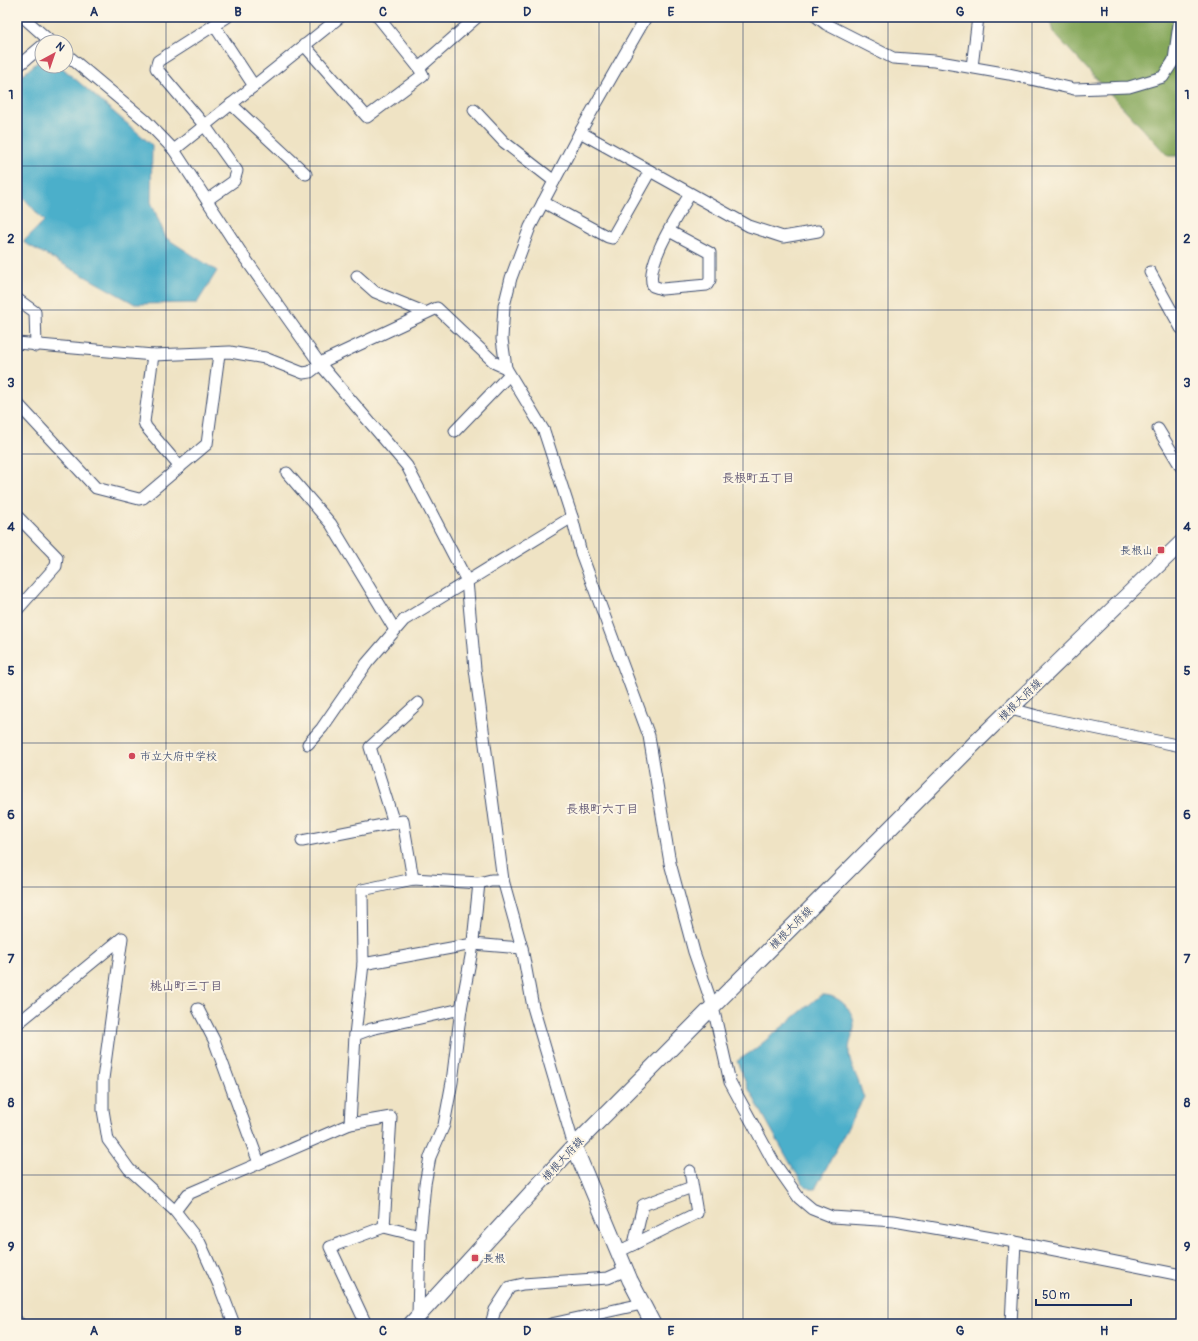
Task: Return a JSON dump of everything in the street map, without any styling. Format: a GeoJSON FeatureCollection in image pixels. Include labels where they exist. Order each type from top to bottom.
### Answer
{"type":"FeatureCollection","features":[{"type":"Feature","properties":{"kind":"main road","name":"横根大府線"},"geometry":{"type":"LineString","coordinates":[[414,1320],[574,1146],[1011,709],[1181,543]]}},
{"type":"Feature","properties":{"kind":"main road"},"geometry":{"type":"LineString","coordinates":[[574,1146],[618,1252],[653,1324]]}},
{"type":"Feature","properties":{"kind":"street"},"geometry":{"type":"LineString","coordinates":[[23,17],[39,34]]}},
{"type":"Feature","properties":{"kind":"street"},"geometry":{"type":"LineString","coordinates":[[207,200],[234,181],[237,171],[205,126],[156,68],[158,61],[227,17]]}},
{"type":"Feature","properties":{"kind":"street"},"geometry":{"type":"LineString","coordinates":[[174,150],[340,17]]}},
{"type":"Feature","properties":{"kind":"street"},"geometry":{"type":"LineString","coordinates":[[304,45],[367,117],[423,75],[378,17]]}},
{"type":"Feature","properties":{"kind":"street"},"geometry":{"type":"LineString","coordinates":[[419,68],[477,17]]}},
{"type":"Feature","properties":{"kind":"street"},"geometry":{"type":"LineString","coordinates":[[646,17],[580,132],[530,227],[511,278],[504,306],[502,339],[507,371],[544,431],[572,517],[581,553],[649,736],[670,863],[694,952],[713,1007],[730,1082],[773,1161],[799,1198],[812,1209],[832,1217],[894,1221],[1015,1242],[1181,1276]]}},
{"type":"Feature","properties":{"kind":"street"},"geometry":{"type":"LineString","coordinates":[[817,17],[826,24],[893,58],[934,61],[972,67],[1074,89],[1129,87],[1162,77],[1178,57],[1180,17]]}},
{"type":"Feature","properties":{"kind":"street"},"geometry":{"type":"LineString","coordinates":[[972,67],[978,17]]}},
{"type":"Feature","properties":{"kind":"street"},"geometry":{"type":"LineString","coordinates":[[214,25],[254,86]]}},
{"type":"Feature","properties":{"kind":"street"},"geometry":{"type":"LineString","coordinates":[[17,67],[34,54]]}},
{"type":"Feature","properties":{"kind":"street"},"geometry":{"type":"LineString","coordinates":[[74,61],[146,121],[174,150],[242,254],[320,364],[407,466],[467,582],[475,669],[503,880],[522,948],[533,1007],[574,1146]]}},
{"type":"Feature","properties":{"kind":"street"},"geometry":{"type":"LineString","coordinates":[[231,104],[306,174]]}},
{"type":"Feature","properties":{"kind":"street"},"geometry":{"type":"LineString","coordinates":[[474,110],[504,142],[554,181]]}},
{"type":"Feature","properties":{"kind":"street"},"geometry":{"type":"LineString","coordinates":[[580,132],[749,226],[783,237],[818,231]]}},
{"type":"Feature","properties":{"kind":"street"},"geometry":{"type":"LineString","coordinates":[[542,202],[612,238],[650,171]]}},
{"type":"Feature","properties":{"kind":"street"},"geometry":{"type":"LineString","coordinates":[[669,231],[710,253],[710,280],[707,285],[662,289],[653,286],[651,282],[655,256],[669,231],[690,194]]}},
{"type":"Feature","properties":{"kind":"street"},"geometry":{"type":"LineString","coordinates":[[1150,272],[1181,328]]}},
{"type":"Feature","properties":{"kind":"street"},"geometry":{"type":"LineString","coordinates":[[357,276],[375,292],[424,312]]}},
{"type":"Feature","properties":{"kind":"street"},"geometry":{"type":"LineString","coordinates":[[17,299],[35,312],[36,346]]}},
{"type":"Feature","properties":{"kind":"street"},"geometry":{"type":"LineString","coordinates":[[17,343],[36,346],[153,355],[219,354],[230,352],[265,358],[303,373],[310,372],[320,364],[424,312],[437,308],[495,363],[507,371]]}},
{"type":"Feature","properties":{"kind":"street"},"geometry":{"type":"LineString","coordinates":[[17,403],[96,488],[138,500],[144,498],[207,444],[219,354]]}},
{"type":"Feature","properties":{"kind":"street"},"geometry":{"type":"LineString","coordinates":[[153,355],[144,422],[146,427],[180,467]]}},
{"type":"Feature","properties":{"kind":"street"},"geometry":{"type":"LineString","coordinates":[[455,431],[507,371]]}},
{"type":"Feature","properties":{"kind":"street"},"geometry":{"type":"LineString","coordinates":[[1158,429],[1181,467]]}},
{"type":"Feature","properties":{"kind":"street"},"geometry":{"type":"LineString","coordinates":[[287,473],[331,524],[395,630]]}},
{"type":"Feature","properties":{"kind":"street"},"geometry":{"type":"LineString","coordinates":[[17,516],[57,557],[56,566],[17,610]]}},
{"type":"Feature","properties":{"kind":"street"},"geometry":{"type":"LineString","coordinates":[[308,744],[322,728],[367,663],[404,620],[572,517]]}},
{"type":"Feature","properties":{"kind":"street"},"geometry":{"type":"LineString","coordinates":[[394,823],[370,747],[418,703]]}},
{"type":"Feature","properties":{"kind":"street"},"geometry":{"type":"LineString","coordinates":[[1011,709],[1041,717],[1181,746]]}},
{"type":"Feature","properties":{"kind":"street"},"geometry":{"type":"LineString","coordinates":[[302,841],[403,822],[413,879]]}},
{"type":"Feature","properties":{"kind":"street"},"geometry":{"type":"LineString","coordinates":[[350,1124],[355,1035],[363,964],[362,890],[413,879],[479,883],[503,880]]}},
{"type":"Feature","properties":{"kind":"street"},"geometry":{"type":"LineString","coordinates":[[414,1320],[425,1184],[430,1157],[444,1125],[473,944],[479,883]]}},
{"type":"Feature","properties":{"kind":"street"},"geometry":{"type":"LineString","coordinates":[[17,1024],[122,938],[103,1079],[103,1110],[108,1140],[129,1169],[175,1211],[200,1243],[219,1285],[234,1324]]}},
{"type":"Feature","properties":{"kind":"street"},"geometry":{"type":"LineString","coordinates":[[363,964],[473,944],[522,948]]}},
{"type":"Feature","properties":{"kind":"street"},"geometry":{"type":"LineString","coordinates":[[198,1009],[214,1040],[260,1163]]}},
{"type":"Feature","properties":{"kind":"street"},"geometry":{"type":"LineString","coordinates":[[355,1035],[372,1029],[462,1009]]}},
{"type":"Feature","properties":{"kind":"street"},"geometry":{"type":"LineString","coordinates":[[175,1211],[188,1194],[350,1124],[391,1116],[384,1227]]}},
{"type":"Feature","properties":{"kind":"street"},"geometry":{"type":"LineString","coordinates":[[618,1252],[697,1213],[690,1171]]}},
{"type":"Feature","properties":{"kind":"street"},"geometry":{"type":"LineString","coordinates":[[634,1244],[643,1205],[692,1187]]}},
{"type":"Feature","properties":{"kind":"street"},"geometry":{"type":"LineString","coordinates":[[366,1324],[330,1247],[384,1227],[420,1236]]}},
{"type":"Feature","properties":{"kind":"street"},"geometry":{"type":"LineString","coordinates":[[1011,1324],[1015,1242]]}},
{"type":"Feature","properties":{"kind":"street"},"geometry":{"type":"LineString","coordinates":[[492,1324],[495,1310],[510,1288],[523,1284],[608,1278],[626,1270]]}},
{"type":"Feature","properties":{"kind":"street"},"geometry":{"type":"LineString","coordinates":[[551,1324],[642,1304]]}},
{"type":"Feature","properties":{"kind":"street"},"geometry":{"type":"LineString","coordinates":[[17,1321],[20,1324]]}},
{"type":"Feature","properties":{"kind":"green space"},"geometry":{"type":"Polygon","coordinates":[[[1049,17],[1181,17],[1181,156],[1168,156],[1053,32],[1049,17]]]}},
{"type":"Feature","properties":{"kind":"water"},"geometry":{"type":"Polygon","coordinates":[[[34,65],[34,74],[69,74],[152,145],[151,202],[166,238],[217,271],[197,303],[135,304],[23,242],[44,221],[17,190],[17,80],[34,65]]]}},
{"type":"Feature","properties":{"kind":"water"},"geometry":{"type":"Polygon","coordinates":[[[821,995],[827,995],[839,1000],[848,1008],[851,1014],[854,1026],[849,1046],[850,1057],[864,1097],[815,1189],[810,1189],[805,1186],[794,1170],[747,1086],[737,1061],[754,1050],[821,995]]]}},
{"type":"Feature","properties":{"kind":"place","name":"長根山"},"geometry":{"type":"Point","coordinates":[1161,550]}},
{"type":"Feature","properties":{"kind":"place","name":"市立大府中学校"},"geometry":{"type":"Point","coordinates":[132,756]}},
{"type":"Feature","properties":{"kind":"place","name":"長根"},"geometry":{"type":"Point","coordinates":[475,1258]}},
{"type":"Feature","properties":{"kind":"district","name":"長根町五丁目"},"geometry":{"type":"Point","coordinates":[758,478]}},
{"type":"Feature","properties":{"kind":"district","name":"長根町六丁目"},"geometry":{"type":"Point","coordinates":[602,809]}},
{"type":"Feature","properties":{"kind":"district","name":"桃山町三丁目"},"geometry":{"type":"Point","coordinates":[186,986]}}]}
